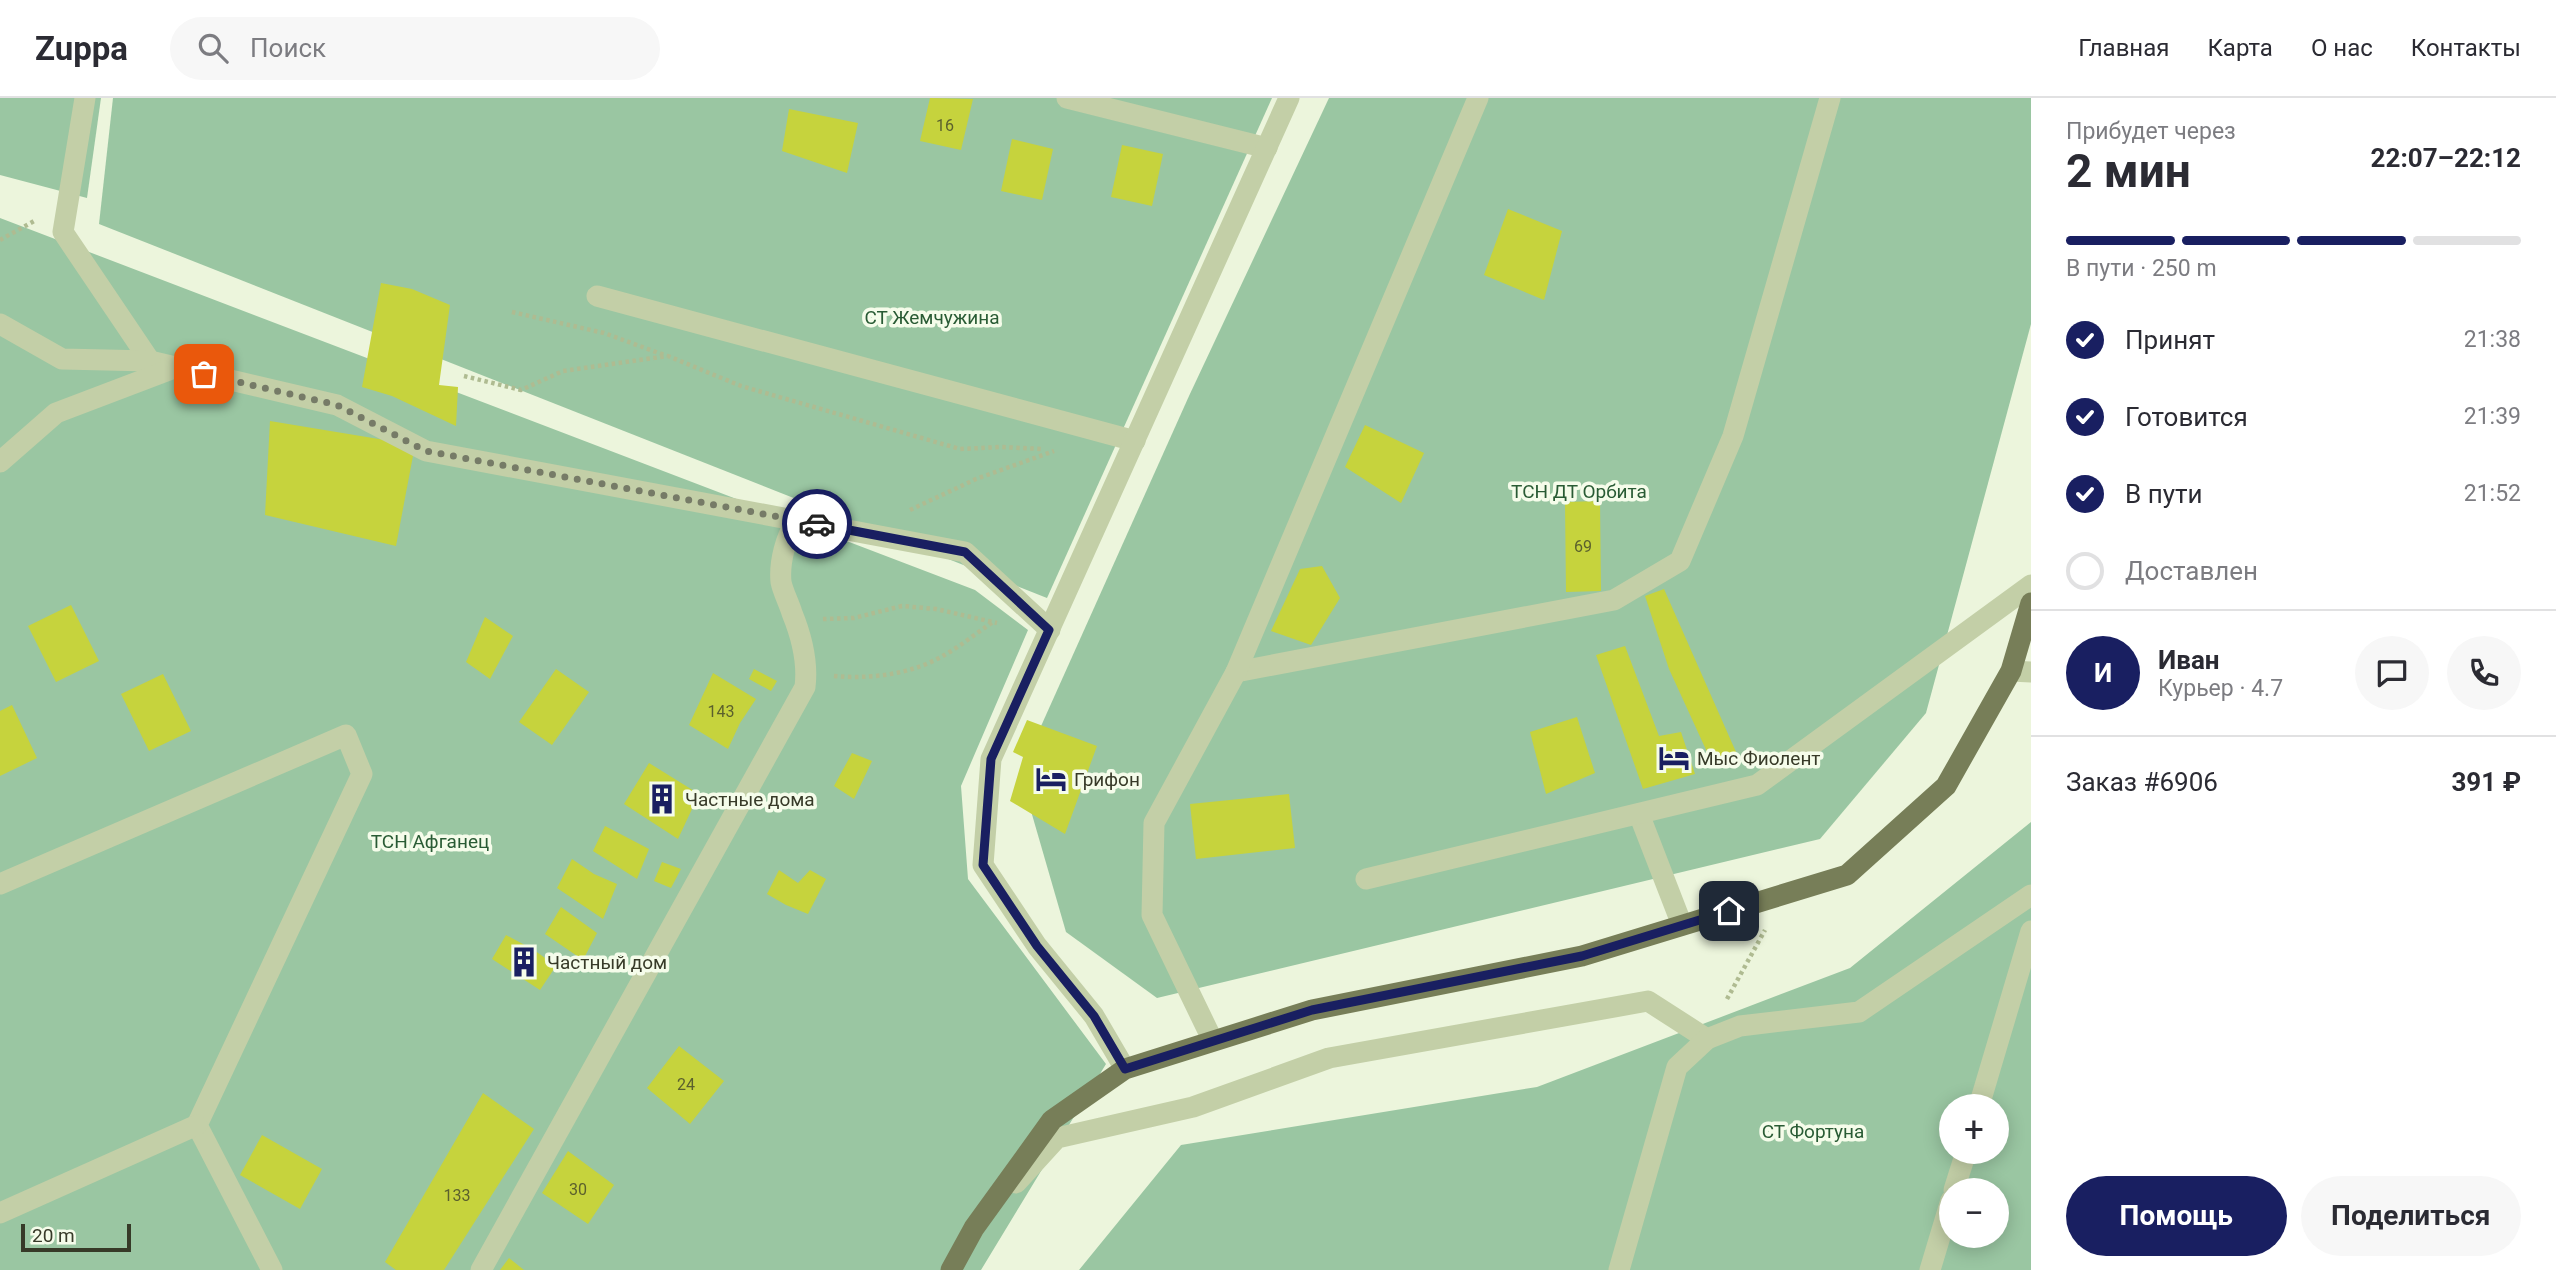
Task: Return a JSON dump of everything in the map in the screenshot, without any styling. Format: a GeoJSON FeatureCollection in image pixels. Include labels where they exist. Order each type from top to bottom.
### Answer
{"type":"FeatureCollection","features":[{"type":"Feature","properties":{"kind":"main road"},"geometry":{"type":"LineString","coordinates":[[951,1270],[974,1228],[1052,1120],[1125,1069],[1312,1010],[1582,956],[1847,875],[1946,786],[2021,671],[2031,603]]}},
{"type":"Feature","properties":{"kind":"street"},"geometry":{"type":"LineString","coordinates":[[85,98],[63,232],[150,361]]}},
{"type":"Feature","properties":{"kind":"street"},"geometry":{"type":"LineString","coordinates":[[1066,98],[1267,148]]}},
{"type":"Feature","properties":{"kind":"street"},"geometry":{"type":"LineString","coordinates":[[1125,1069],[1094,1016],[1037,946],[983,865],[991,759],[1290,98]]}},
{"type":"Feature","properties":{"kind":"street"},"geometry":{"type":"LineString","coordinates":[[1210,1035],[1152,915],[1154,823],[1236,673],[1478,98]]}},
{"type":"Feature","properties":{"kind":"street"},"geometry":{"type":"LineString","coordinates":[[1236,673],[1614,600],[1680,561],[1733,436],[1830,98]]}},
{"type":"Feature","properties":{"kind":"street"},"geometry":{"type":"LineString","coordinates":[[597,296],[1135,441]]}},
{"type":"Feature","properties":{"kind":"street"},"geometry":{"type":"LineString","coordinates":[[0,324],[62,359],[150,361],[337,405],[426,451],[965,552],[1049,630]]}},
{"type":"Feature","properties":{"kind":"street"},"geometry":{"type":"LineString","coordinates":[[0,462],[56,413],[177,367]]}},
{"type":"Feature","properties":{"kind":"street"},"geometry":{"type":"LineString","coordinates":[[481,1270],[805,687],[807,674],[796,624],[781,583],[789,531],[797,520]]}},
{"type":"Feature","properties":{"kind":"street"},"geometry":{"type":"LineString","coordinates":[[1367,879],[1757,785],[2031,585]]}},
{"type":"Feature","properties":{"kind":"street"},"geometry":{"type":"LineString","coordinates":[[0,884],[346,735],[362,774],[197,1125],[0,1213]]}},
{"type":"Feature","properties":{"kind":"street"},"geometry":{"type":"LineString","coordinates":[[1639,814],[1682,925]]}},
{"type":"Feature","properties":{"kind":"street"},"geometry":{"type":"LineString","coordinates":[[1619,1270],[1677,1067],[1707,1039],[1740,1026],[1859,1012],[2031,895]]}},
{"type":"Feature","properties":{"kind":"street"},"geometry":{"type":"LineString","coordinates":[[1983,1094],[2031,931]]}},
{"type":"Feature","properties":{"kind":"street"},"geometry":{"type":"LineString","coordinates":[[974,1228],[1057,1138],[1193,1107],[1329,1058],[1648,1001],[1707,1039]]}},
{"type":"Feature","properties":{"kind":"street"},"geometry":{"type":"LineString","coordinates":[[197,1125],[272,1270]]}},
{"type":"Feature","properties":{"kind":"street"},"geometry":{"type":"LineString","coordinates":[[1930,1270],[1939,1240]]}},
{"type":"Feature","properties":{"kind":"path"},"geometry":{"type":"LineString","coordinates":[[512,312],[604,333],[741,386],[960,449],[1001,447],[1058,450],[976,479],[883,523],[879,536]]}},
{"type":"Feature","properties":{"kind":"path"},"geometry":{"type":"LineString","coordinates":[[464,376],[520,390],[563,371],[668,356]]}},
{"type":"Feature","properties":{"kind":"path"},"geometry":{"type":"LineString","coordinates":[[796,624],[854,618],[902,606],[936,609],[1028,630],[1049,630]]}},
{"type":"Feature","properties":{"kind":"path"},"geometry":{"type":"LineString","coordinates":[[807,674],[866,677],[904,672],[937,659],[994,622]]}},
{"type":"Feature","properties":{"kind":"path"},"geometry":{"type":"LineString","coordinates":[[1707,1039],[1766,930]]}},
{"type":"Feature","properties":{"kind":"green space"},"geometry":{"type":"Polygon","coordinates":[[[0,98],[101,98],[87,198],[0,175],[0,98]]]}},
{"type":"Feature","properties":{"kind":"green space","name":"СТ Жемчужина"},"geometry":{"type":"Polygon","coordinates":[[[113,98],[1272,98],[1047,598],[99,224],[113,98]]]}},
{"type":"Feature","properties":{"kind":"green space","name":"ТСН ДТ Орбита"},"geometry":{"type":"Polygon","coordinates":[[[1329,98],[2031,98],[2031,324],[1926,713],[1820,839],[1157,998],[1066,932],[1020,773],[1189,396],[1329,98]]]}},
{"type":"Feature","properties":{"kind":"green space","name":"ТСН Афганец"},"geometry":{"type":"Polygon","coordinates":[[[0,218],[975,590],[1028,630],[961,786],[968,879],[1106,1064],[981,1270],[0,1270],[0,218]]]}},
{"type":"Feature","properties":{"kind":"green space","name":"СТ Фортуна"},"geometry":{"type":"Polygon","coordinates":[[[2031,822],[2031,1270],[1079,1270],[1181,1145],[1537,1087],[1850,968],[2031,822]]]}},
{"type":"Feature","properties":{"kind":"building"},"geometry":{"type":"Polygon","coordinates":[[[930,98],[973,99],[961,150],[920,141],[930,98]]]}},
{"type":"Feature","properties":{"kind":"building"},"geometry":{"type":"Polygon","coordinates":[[[789,109],[858,123],[847,173],[782,151],[789,109]]]}},
{"type":"Feature","properties":{"kind":"building"},"geometry":{"type":"Polygon","coordinates":[[[1012,139],[1053,149],[1042,200],[1001,191],[1012,139]]]}},
{"type":"Feature","properties":{"kind":"building"},"geometry":{"type":"Polygon","coordinates":[[[1122,145],[1163,154],[1152,206],[1111,197],[1122,145]]]}},
{"type":"Feature","properties":{"kind":"building"},"geometry":{"type":"Polygon","coordinates":[[[1508,209],[1562,231],[1544,300],[1484,275],[1508,209]]]}},
{"type":"Feature","properties":{"kind":"building"},"geometry":{"type":"Polygon","coordinates":[[[381,283],[412,289],[450,305],[439,385],[458,387],[456,426],[392,396],[362,387],[381,283]]]}},
{"type":"Feature","properties":{"kind":"building"},"geometry":{"type":"Polygon","coordinates":[[[270,421],[415,445],[396,546],[265,515],[270,421]]]}},
{"type":"Feature","properties":{"kind":"building"},"geometry":{"type":"Polygon","coordinates":[[[1365,425],[1424,453],[1401,503],[1345,467],[1365,425]]]}},
{"type":"Feature","properties":{"kind":"building"},"geometry":{"type":"Polygon","coordinates":[[[1600,501],[1601,591],[1566,592],[1565,502],[1600,501]]]}},
{"type":"Feature","properties":{"kind":"building"},"geometry":{"type":"Polygon","coordinates":[[[1322,566],[1340,598],[1311,645],[1271,631],[1300,569],[1322,566]]]}},
{"type":"Feature","properties":{"kind":"building"},"geometry":{"type":"Polygon","coordinates":[[[1664,589],[1736,752],[1713,765],[1669,669],[1645,596],[1664,589]]]}},
{"type":"Feature","properties":{"kind":"building"},"geometry":{"type":"Polygon","coordinates":[[[71,605],[99,661],[56,682],[28,626],[71,605]]]}},
{"type":"Feature","properties":{"kind":"building"},"geometry":{"type":"Polygon","coordinates":[[[485,617],[513,636],[490,679],[466,662],[485,617]]]}},
{"type":"Feature","properties":{"kind":"building"},"geometry":{"type":"Polygon","coordinates":[[[1625,646],[1659,736],[1681,732],[1695,774],[1643,789],[1596,655],[1625,646]]]}},
{"type":"Feature","properties":{"kind":"building"},"geometry":{"type":"Polygon","coordinates":[[[556,669],[589,692],[552,745],[519,722],[556,669]]]}},
{"type":"Feature","properties":{"kind":"building"},"geometry":{"type":"Polygon","coordinates":[[[754,669],[777,681],[771,691],[749,679],[754,669]]]}},
{"type":"Feature","properties":{"kind":"building"},"geometry":{"type":"Polygon","coordinates":[[[713,673],[756,699],[740,723],[728,749],[689,725],[713,673]]]}},
{"type":"Feature","properties":{"kind":"building"},"geometry":{"type":"Polygon","coordinates":[[[163,674],[191,731],[149,751],[121,694],[163,674]]]}},
{"type":"Feature","properties":{"kind":"building"},"geometry":{"type":"Polygon","coordinates":[[[12,705],[37,758],[0,776],[0,711],[12,705]]]}},
{"type":"Feature","properties":{"kind":"building"},"geometry":{"type":"Polygon","coordinates":[[[1577,717],[1595,773],[1546,794],[1530,732],[1577,717]]]}},
{"type":"Feature","properties":{"kind":"building","name":"Грифон"},"geometry":{"type":"Polygon","coordinates":[[[1027,720],[1097,746],[1065,834],[1010,801],[1023,757],[1013,752],[1027,720]]]}},
{"type":"Feature","properties":{"kind":"building"},"geometry":{"type":"Polygon","coordinates":[[[852,753],[872,761],[854,799],[834,786],[852,753]]]}},
{"type":"Feature","properties":{"kind":"building","name":"Частные дома"},"geometry":{"type":"Polygon","coordinates":[[[649,763],[699,794],[678,839],[624,804],[649,763]]]}},
{"type":"Feature","properties":{"kind":"building"},"geometry":{"type":"Polygon","coordinates":[[[1289,794],[1295,848],[1196,859],[1190,804],[1289,794]]]}},
{"type":"Feature","properties":{"kind":"building"},"geometry":{"type":"Polygon","coordinates":[[[605,826],[649,849],[637,879],[593,851],[605,826]]]}},
{"type":"Feature","properties":{"kind":"building"},"geometry":{"type":"Polygon","coordinates":[[[572,859],[594,874],[617,884],[603,919],[557,888],[572,859]]]}},
{"type":"Feature","properties":{"kind":"building"},"geometry":{"type":"Polygon","coordinates":[[[662,862],[681,869],[671,888],[654,881],[662,862]]]}},
{"type":"Feature","properties":{"kind":"building"},"geometry":{"type":"Polygon","coordinates":[[[779,870],[798,883],[810,870],[826,879],[808,914],[767,894],[779,870]]]}},
{"type":"Feature","properties":{"kind":"building","name":"Частный дом"},"geometry":{"type":"Polygon","coordinates":[[[561,907],[597,933],[583,960],[545,934],[561,907]]]}},
{"type":"Feature","properties":{"kind":"building","name":"Частный дом"},"geometry":{"type":"Polygon","coordinates":[[[506,935],[556,966],[540,990],[492,959],[506,935]]]}},
{"type":"Feature","properties":{"kind":"building"},"geometry":{"type":"Polygon","coordinates":[[[679,1046],[724,1081],[690,1124],[647,1088],[679,1046]]]}},
{"type":"Feature","properties":{"kind":"building"},"geometry":{"type":"Polygon","coordinates":[[[483,1093],[534,1129],[444,1270],[396,1270],[385,1262],[483,1093]]]}},
{"type":"Feature","properties":{"kind":"building"},"geometry":{"type":"Polygon","coordinates":[[[262,1135],[322,1169],[300,1209],[240,1175],[262,1135]]]}},
{"type":"Feature","properties":{"kind":"building"},"geometry":{"type":"Polygon","coordinates":[[[568,1151],[614,1185],[588,1224],[542,1193],[568,1151]]]}},
{"type":"Feature","properties":{"kind":"building"},"geometry":{"type":"Polygon","coordinates":[[[509,1258],[524,1270],[500,1270],[509,1258]]]}},
{"type":"Feature","properties":{"kind":"way so far"},"geometry":{"type":"LineString","coordinates":[[204,374],[337,405],[426,451],[817,524]]}},
{"type":"Feature","properties":{"kind":"place","name":"Мыс Фиолент"},"geometry":{"type":"Point","coordinates":[1674,758]}},
{"type":"Feature","properties":{"kind":"place","name":"Грифон"},"geometry":{"type":"Point","coordinates":[1051,779]}},
{"type":"Feature","properties":{"kind":"place","name":"Частные дома"},"geometry":{"type":"Point","coordinates":[662,799]}},
{"type":"Feature","properties":{"kind":"place","name":"Частный дом"},"geometry":{"type":"Point","coordinates":[524,962]}},
{"type":"Feature","properties":{"kind":"route"},"geometry":{"type":"LineString","coordinates":[[817,524],[965,552],[1049,630],[991,759],[983,865],[1037,946],[1094,1016],[1125,1069],[1312,1010],[1582,956],[1729,911]]}}]}
